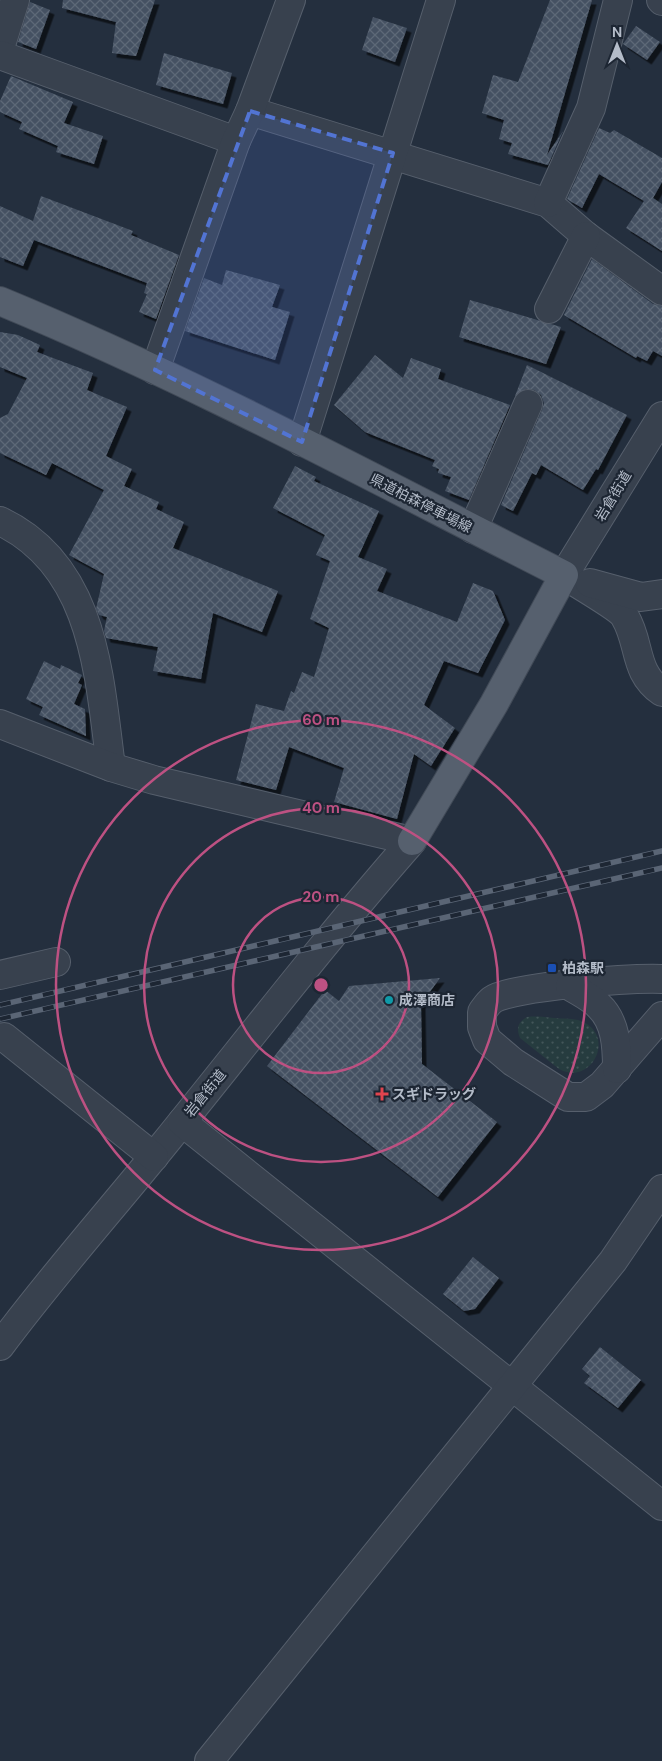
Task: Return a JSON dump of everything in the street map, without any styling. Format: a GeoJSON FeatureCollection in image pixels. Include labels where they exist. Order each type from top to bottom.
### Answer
{"type":"FeatureCollection","features":[{"type":"Feature","properties":{"kind":"main road","name":"県道柏森停車場線"},"geometry":{"type":"LineString","coordinates":[[0,302],[89,338],[188,384],[564,576]]}},
{"type":"Feature","properties":{"kind":"main road"},"geometry":{"type":"LineString","coordinates":[[412,841],[471,744],[564,576]]}},
{"type":"Feature","properties":{"kind":"street"},"geometry":{"type":"LineString","coordinates":[[0,48],[15,0]]}},
{"type":"Feature","properties":{"kind":"street"},"geometry":{"type":"LineString","coordinates":[[155,370],[236,141],[250,111],[291,0]]}},
{"type":"Feature","properties":{"kind":"street"},"geometry":{"type":"LineString","coordinates":[[302,442],[441,0]]}},
{"type":"Feature","properties":{"kind":"street"},"geometry":{"type":"LineString","coordinates":[[548,203],[591,108],[618,0]]}},
{"type":"Feature","properties":{"kind":"street"},"geometry":{"type":"LineString","coordinates":[[0,54],[236,141]]}},
{"type":"Feature","properties":{"kind":"street"},"geometry":{"type":"LineString","coordinates":[[250,111],[393,153],[548,203],[586,236],[662,291]]}},
{"type":"Feature","properties":{"kind":"street"},"geometry":{"type":"LineString","coordinates":[[549,308],[586,236]]}},
{"type":"Feature","properties":{"kind":"street"},"geometry":{"type":"LineString","coordinates":[[473,529],[528,404]]}},
{"type":"Feature","properties":{"kind":"street","name":"岩倉街道"},"geometry":{"type":"LineString","coordinates":[[564,576],[662,416]]}},
{"type":"Feature","properties":{"kind":"street"},"geometry":{"type":"LineString","coordinates":[[0,521],[29,537],[42,548],[63,574],[80,604],[101,692],[111,768]]}},
{"type":"Feature","properties":{"kind":"street"},"geometry":{"type":"LineString","coordinates":[[564,576],[641,597],[662,594]]}},
{"type":"Feature","properties":{"kind":"street"},"geometry":{"type":"LineString","coordinates":[[564,576],[624,615],[633,634],[639,665],[646,676],[662,692]]}},
{"type":"Feature","properties":{"kind":"street"},"geometry":{"type":"LineString","coordinates":[[0,724],[111,768],[412,841]]}},
{"type":"Feature","properties":{"kind":"street","name":"岩倉街道"},"geometry":{"type":"LineString","coordinates":[[0,1346],[36,1298],[154,1157],[347,915],[412,841]]}},
{"type":"Feature","properties":{"kind":"street"},"geometry":{"type":"LineString","coordinates":[[0,975],[56,962]]}},
{"type":"Feature","properties":{"kind":"street"},"geometry":{"type":"LineString","coordinates":[[662,979],[637,978],[523,990],[491,1000],[482,1012],[482,1027],[487,1040],[513,1062],[568,1096],[586,1096],[602,1085],[652,1024],[662,1016]]}},
{"type":"Feature","properties":{"kind":"street"},"geometry":{"type":"LineString","coordinates":[[570,986],[599,1006],[611,1023],[617,1046],[617,1069]]}},
{"type":"Feature","properties":{"kind":"street"},"geometry":{"type":"LineString","coordinates":[[0,1038],[4,1037],[154,1157]]}},
{"type":"Feature","properties":{"kind":"street"},"geometry":{"type":"LineString","coordinates":[[182,1122],[512,1386],[659,1498]]}},
{"type":"Feature","properties":{"kind":"street"},"geometry":{"type":"LineString","coordinates":[[209,1761],[613,1261],[662,1188]]}},
{"type":"Feature","properties":{"kind":"highlighted area"},"geometry":{"type":"Polygon","coordinates":[[[250,111],[393,153],[302,442],[155,370],[250,111]]]}},
{"type":"Feature","properties":{"kind":"green space"},"geometry":{"type":"Polygon","coordinates":[[[527,1017],[581,1021],[592,1028],[597,1037],[599,1047],[596,1057],[590,1065],[581,1071],[571,1073],[559,1069],[520,1038],[519,1026],[527,1017]]]}},
{"type":"Feature","properties":{"kind":"building"},"geometry":{"type":"Polygon","coordinates":[[[63,0],[155,0],[136,56],[112,53],[116,22],[62,8],[63,0]]]}},
{"type":"Feature","properties":{"kind":"building"},"geometry":{"type":"Polygon","coordinates":[[[550,0],[592,0],[547,155],[563,131],[548,165],[508,154],[512,143],[499,139],[504,120],[482,113],[493,75],[518,82],[550,0]]]}},
{"type":"Feature","properties":{"kind":"building"},"geometry":{"type":"Polygon","coordinates":[[[30,2],[50,10],[36,49],[18,42],[30,2]]]}},
{"type":"Feature","properties":{"kind":"building"},"geometry":{"type":"Polygon","coordinates":[[[373,17],[407,28],[395,62],[362,50],[373,17]]]}},
{"type":"Feature","properties":{"kind":"building"},"geometry":{"type":"Polygon","coordinates":[[[636,26],[660,42],[647,60],[623,44],[636,26]]]}},
{"type":"Feature","properties":{"kind":"building"},"geometry":{"type":"Polygon","coordinates":[[[164,53],[232,73],[223,104],[156,85],[164,53]]]}},
{"type":"Feature","properties":{"kind":"building"},"geometry":{"type":"Polygon","coordinates":[[[11,76],[73,102],[64,123],[103,136],[94,164],[56,152],[58,146],[19,129],[22,122],[0,112],[0,101],[11,76]]]}},
{"type":"Feature","properties":{"kind":"building"},"geometry":{"type":"Polygon","coordinates":[[[599,128],[610,133],[614,130],[662,158],[662,182],[653,198],[662,204],[662,251],[626,228],[644,201],[599,174],[582,208],[567,199],[599,128]]]}},
{"type":"Feature","properties":{"kind":"building"},"geometry":{"type":"Polygon","coordinates":[[[41,196],[133,231],[131,235],[179,255],[156,319],[139,312],[147,294],[144,293],[147,283],[34,240],[23,266],[0,257],[0,206],[33,221],[41,196]]]}},
{"type":"Feature","properties":{"kind":"building"},"geometry":{"type":"Polygon","coordinates":[[[592,259],[653,304],[662,306],[662,356],[653,351],[647,361],[637,356],[636,358],[564,315],[592,259]]]}},
{"type":"Feature","properties":{"kind":"building"},"geometry":{"type":"Polygon","coordinates":[[[226,270],[280,285],[272,307],[290,312],[275,360],[185,331],[204,278],[222,285],[226,270]]]}},
{"type":"Feature","properties":{"kind":"building"},"geometry":{"type":"Polygon","coordinates":[[[470,300],[561,327],[546,364],[459,337],[470,300]]]}},
{"type":"Feature","properties":{"kind":"building"},"geometry":{"type":"Polygon","coordinates":[[[0,332],[18,335],[40,345],[37,352],[93,373],[87,390],[127,407],[106,456],[132,469],[124,486],[159,502],[156,509],[184,522],[173,548],[278,591],[262,632],[213,613],[201,679],[153,671],[158,647],[106,638],[104,631],[107,617],[99,615],[96,609],[104,574],[69,555],[104,490],[52,463],[46,475],[0,453],[0,418],[8,414],[27,378],[0,367],[0,332]]]}},
{"type":"Feature","properties":{"kind":"building"},"geometry":{"type":"Polygon","coordinates":[[[375,355],[403,378],[411,358],[441,369],[438,379],[510,405],[469,500],[445,491],[451,477],[438,473],[439,469],[432,466],[435,460],[365,432],[334,405],[375,355]]]}},
{"type":"Feature","properties":{"kind":"building"},"geometry":{"type":"Polygon","coordinates":[[[527,365],[627,415],[598,470],[596,469],[583,490],[541,465],[536,475],[532,473],[513,511],[501,505],[544,403],[541,395],[534,390],[526,389],[515,396],[527,365]]]}},
{"type":"Feature","properties":{"kind":"building"},"geometry":{"type":"Polygon","coordinates":[[[295,466],[316,477],[314,481],[379,511],[358,557],[387,569],[377,591],[457,622],[473,583],[493,591],[505,620],[478,673],[444,661],[424,705],[455,728],[431,766],[414,754],[397,819],[334,802],[344,768],[289,747],[276,790],[236,780],[256,704],[284,711],[291,691],[294,693],[302,672],[314,677],[329,628],[310,619],[330,561],[316,555],[325,535],[273,508],[295,466]]]}},
{"type":"Feature","properties":{"kind":"building"},"geometry":{"type":"Polygon","coordinates":[[[44,661],[60,669],[61,665],[82,675],[78,683],[82,685],[74,704],[85,709],[86,736],[39,715],[43,707],[26,699],[44,661]]]}},
{"type":"Feature","properties":{"kind":"building","name":"スギドラッグ"},"geometry":{"type":"Polygon","coordinates":[[[440,978],[421,1004],[422,1064],[497,1122],[438,1197],[267,1066],[325,990],[339,1001],[349,986],[440,978]]]}},
{"type":"Feature","properties":{"kind":"building"},"geometry":{"type":"Polygon","coordinates":[[[473,1257],[499,1278],[475,1309],[464,1311],[443,1294],[473,1257]]]}},
{"type":"Feature","properties":{"kind":"building"},"geometry":{"type":"Polygon","coordinates":[[[600,1347],[641,1380],[618,1408],[584,1383],[590,1376],[582,1369],[600,1347]]]}},
{"type":"Feature","properties":{"kind":"railway"},"geometry":{"type":"LineString","coordinates":[[0,1005],[662,851]]}},
{"type":"Feature","properties":{"kind":"railway"},"geometry":{"type":"LineString","coordinates":[[0,1019],[662,868]]}},
{"type":"Feature","properties":{"kind":"place","name":"柏森駅"},"geometry":{"type":"Point","coordinates":[552,968]}},
{"type":"Feature","properties":{"kind":"place","name":"成澤商店"},"geometry":{"type":"Point","coordinates":[389,1000]}},
{"type":"Feature","properties":{"kind":"place","name":"スギドラッグ"},"geometry":{"type":"Point","coordinates":[382,1094]}}]}
